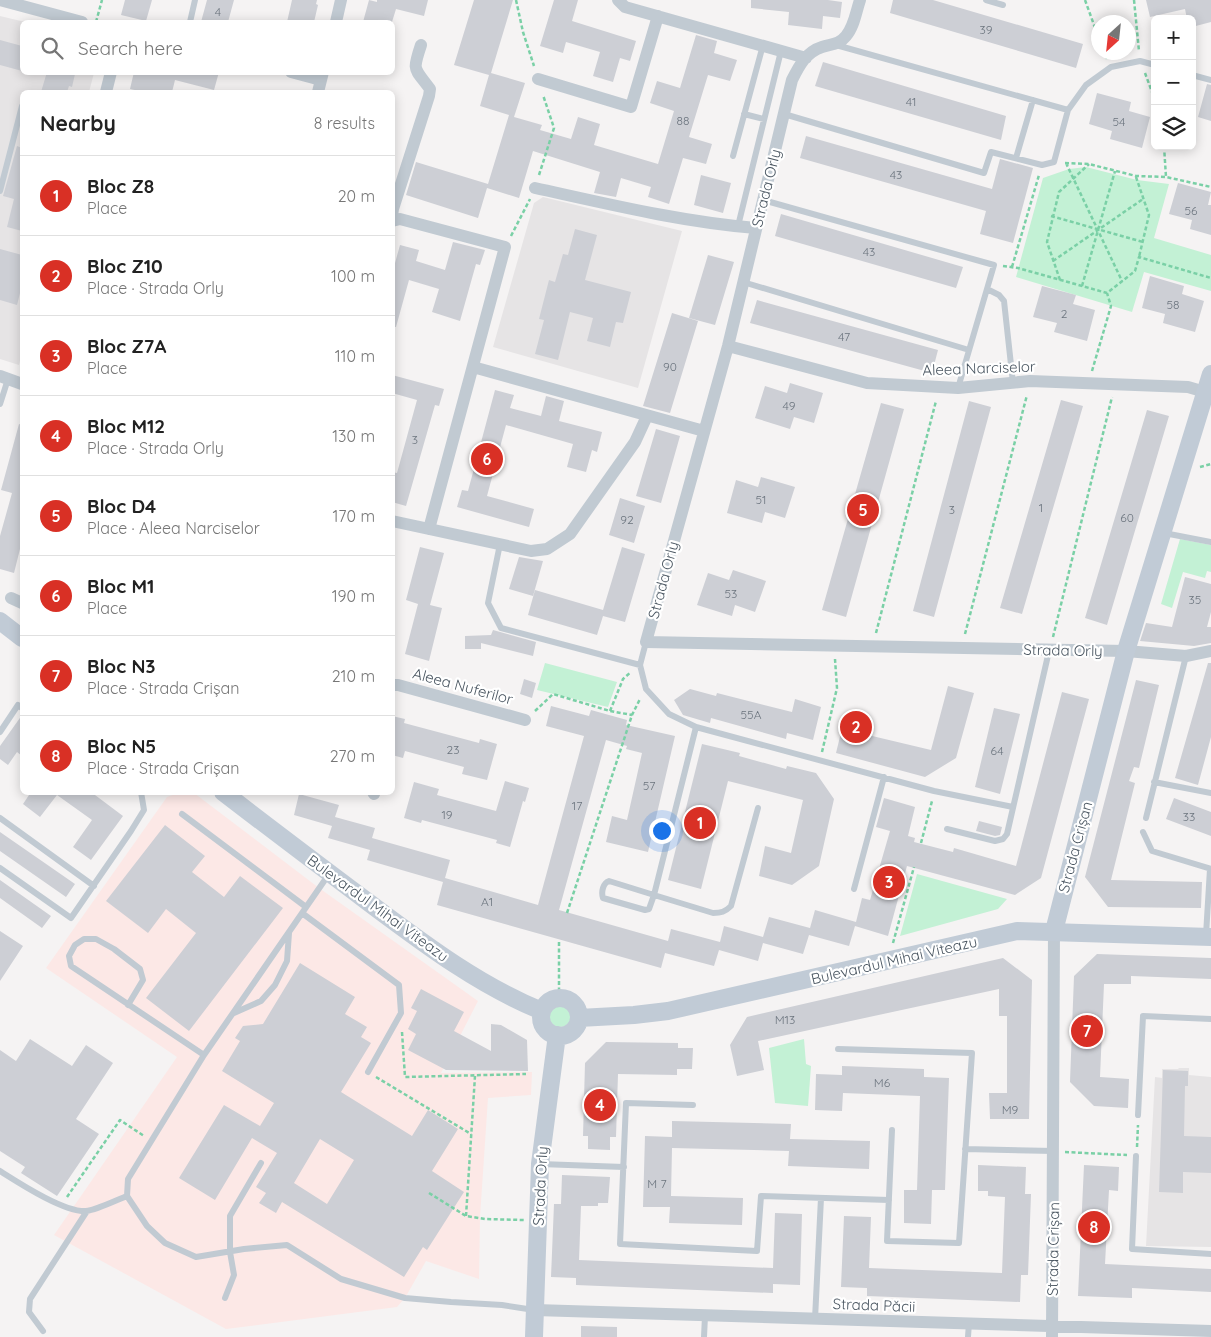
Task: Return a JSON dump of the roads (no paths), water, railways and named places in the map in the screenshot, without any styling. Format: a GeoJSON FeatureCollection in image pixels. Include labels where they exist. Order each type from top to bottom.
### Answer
{"type":"FeatureCollection","features":[{"type":"Feature","properties":{"kind":"main road","name":"Strada Crișan"},"geometry":{"type":"LineString","coordinates":[[1054,931],[1126,651],[1211,374]]}},
{"type":"Feature","properties":{"kind":"main road"},"geometry":{"type":"LineString","coordinates":[[0,621],[20,636]]}},
{"type":"Feature","properties":{"kind":"main road","name":"Bulevardul Mihai Viteazu"},"geometry":{"type":"LineString","coordinates":[[227,795],[409,932],[462,968],[518,1002],[542,1011]]}},
{"type":"Feature","properties":{"kind":"main road","name":"Bulevardul Mihai Viteazu"},"geometry":{"type":"LineString","coordinates":[[579,1018],[625,1016],[668,1011],[1018,931],[1208,937]]}},
{"type":"Feature","properties":{"kind":"main road"},"geometry":{"type":"LineString","coordinates":[[559,998],[571,1001],[576,1006],[579,1018],[572,1031],[567,1034],[557,1035],[552,1034],[544,1026],[541,1016],[542,1011],[546,1004],[559,998]]}},
{"type":"Feature","properties":{"kind":"main road","name":"Strada Orly"},"geometry":{"type":"LineString","coordinates":[[534,1337],[540,1164],[557,1035]]}},
{"type":"Feature","properties":{"kind":"street"},"geometry":{"type":"LineString","coordinates":[[0,0],[75,20]]}},
{"type":"Feature","properties":{"kind":"street"},"geometry":{"type":"LineString","coordinates":[[336,20],[341,0]]}},
{"type":"Feature","properties":{"kind":"street"},"geometry":{"type":"LineString","coordinates":[[618,0],[625,6],[806,58]]}},
{"type":"Feature","properties":{"kind":"street"},"geometry":{"type":"LineString","coordinates":[[836,45],[846,37],[851,28],[860,0]]}},
{"type":"Feature","properties":{"kind":"street"},"geometry":{"type":"LineString","coordinates":[[538,79],[631,107],[658,16]]}},
{"type":"Feature","properties":{"kind":"street"},"geometry":{"type":"LineString","coordinates":[[395,203],[429,96],[430,89],[415,70],[415,63],[421,45]]}},
{"type":"Feature","properties":{"kind":"street","name":"Strada Orly"},"geometry":{"type":"LineString","coordinates":[[836,45],[823,46],[812,52],[800,64],[792,80],[728,346],[646,642],[1126,651],[1186,656],[1211,651]]}},
{"type":"Feature","properties":{"kind":"street"},"geometry":{"type":"LineString","coordinates":[[107,90],[111,75]]}},
{"type":"Feature","properties":{"kind":"street"},"geometry":{"type":"LineString","coordinates":[[300,75],[321,82]]}},
{"type":"Feature","properties":{"kind":"street"},"geometry":{"type":"LineString","coordinates":[[535,188],[623,207],[756,228]]}},
{"type":"Feature","properties":{"kind":"street"},"geometry":{"type":"LineString","coordinates":[[395,220],[400,219],[505,247],[429,529]]}},
{"type":"Feature","properties":{"kind":"street","name":"Aleea Narciselor"},"geometry":{"type":"LineString","coordinates":[[728,346],[867,383],[958,388],[1030,381],[1188,387],[1205,392]]}},
{"type":"Feature","properties":{"kind":"street"},"geometry":{"type":"LineString","coordinates":[[473,367],[704,431]]}},
{"type":"Feature","properties":{"kind":"street"},"geometry":{"type":"LineString","coordinates":[[4,378],[20,383]]}},
{"type":"Feature","properties":{"kind":"street"},"geometry":{"type":"LineString","coordinates":[[395,522],[531,551],[547,549],[570,534],[635,442],[647,416]]}},
{"type":"Feature","properties":{"kind":"street","name":"Aleea Nuferilor"},"geometry":{"type":"LineString","coordinates":[[395,685],[525,720]]}},
{"type":"Feature","properties":{"kind":"street","name":"Strada Crișan"},"geometry":{"type":"LineString","coordinates":[[1052,1331],[1054,931]]}},
{"type":"Feature","properties":{"kind":"street","name":"Strada Păcii"},"geometry":{"type":"LineString","coordinates":[[535,1310],[968,1323],[1052,1331],[1211,1332]]}},
{"type":"Feature","properties":{"kind":"lane"},"geometry":{"type":"LineString","coordinates":[[191,20],[196,0]]}},
{"type":"Feature","properties":{"kind":"lane"},"geometry":{"type":"LineString","coordinates":[[986,0],[1003,5]]}},
{"type":"Feature","properties":{"kind":"lane"},"geometry":{"type":"LineString","coordinates":[[733,156],[762,45]]}},
{"type":"Feature","properties":{"kind":"lane"},"geometry":{"type":"LineString","coordinates":[[836,45],[1068,110]]}},
{"type":"Feature","properties":{"kind":"lane"},"geometry":{"type":"LineString","coordinates":[[738,226],[781,51]]}},
{"type":"Feature","properties":{"kind":"lane"},"geometry":{"type":"LineString","coordinates":[[784,114],[984,173],[991,152],[1042,165],[1054,162],[1068,110],[1086,85],[1111,67],[1140,61],[1151,64]]}},
{"type":"Feature","properties":{"kind":"lane"},"geometry":{"type":"LineString","coordinates":[[1196,76],[1211,80]]}},
{"type":"Feature","properties":{"kind":"lane"},"geometry":{"type":"LineString","coordinates":[[1016,158],[1033,100]]}},
{"type":"Feature","properties":{"kind":"lane"},"geometry":{"type":"LineString","coordinates":[[0,191],[20,114]]}},
{"type":"Feature","properties":{"kind":"lane"},"geometry":{"type":"LineString","coordinates":[[744,114],[764,119]]}},
{"type":"Feature","properties":{"kind":"lane"},"geometry":{"type":"LineString","coordinates":[[763,200],[994,264],[958,388]]}},
{"type":"Feature","properties":{"kind":"lane"},"geometry":{"type":"LineString","coordinates":[[743,282],[969,350]]}},
{"type":"Feature","properties":{"kind":"lane"},"geometry":{"type":"LineString","coordinates":[[987,289],[999,295],[1004,301],[1013,383]]}},
{"type":"Feature","properties":{"kind":"lane"},"geometry":{"type":"LineString","coordinates":[[0,404],[4,378]]}},
{"type":"Feature","properties":{"kind":"lane"},"geometry":{"type":"LineString","coordinates":[[1162,532],[1211,542]]}},
{"type":"Feature","properties":{"kind":"lane"},"geometry":{"type":"LineString","coordinates":[[500,544],[488,603],[501,628],[640,665]]}},
{"type":"Feature","properties":{"kind":"lane"},"geometry":{"type":"LineString","coordinates":[[646,642],[640,665],[646,689],[668,714],[696,727],[934,790],[1013,807]]}},
{"type":"Feature","properties":{"kind":"lane"},"geometry":{"type":"LineString","coordinates":[[947,829],[995,841],[1003,839],[1006,834],[1049,650]]}},
{"type":"Feature","properties":{"kind":"lane"},"geometry":{"type":"LineString","coordinates":[[1146,818],[1186,656]]}},
{"type":"Feature","properties":{"kind":"lane"},"geometry":{"type":"LineString","coordinates":[[0,732],[18,705],[20,706]]}},
{"type":"Feature","properties":{"kind":"lane"},"geometry":{"type":"LineString","coordinates":[[696,727],[654,895],[649,909],[603,898],[602,893],[605,883],[609,881],[654,895],[713,913],[722,913],[731,906],[758,808]]}},
{"type":"Feature","properties":{"kind":"lane"},"geometry":{"type":"LineString","coordinates":[[854,889],[884,777]]}},
{"type":"Feature","properties":{"kind":"lane"},"geometry":{"type":"LineString","coordinates":[[1154,782],[1211,793]]}},
{"type":"Feature","properties":{"kind":"lane"},"geometry":{"type":"LineString","coordinates":[[0,868],[71,918],[144,810],[141,795]]}},
{"type":"Feature","properties":{"kind":"lane"},"geometry":{"type":"LineString","coordinates":[[182,814],[399,985],[401,1013],[368,1072]]}},
{"type":"Feature","properties":{"kind":"lane"},"geometry":{"type":"LineString","coordinates":[[0,818],[94,886]]}},
{"type":"Feature","properties":{"kind":"lane"},"geometry":{"type":"LineString","coordinates":[[1142,832],[1152,851],[1210,869],[1208,937]]}},
{"type":"Feature","properties":{"kind":"lane"},"geometry":{"type":"LineString","coordinates":[[330,873],[204,1055],[128,1179],[127,1196],[147,1226],[165,1243],[196,1257],[287,1245],[340,1279],[405,1298],[502,1305],[535,1310]]}},
{"type":"Feature","properties":{"kind":"lane"},"geometry":{"type":"LineString","coordinates":[[233,1014],[261,1001],[275,985],[286,961],[290,931]]}},
{"type":"Feature","properties":{"kind":"lane"},"geometry":{"type":"LineString","coordinates":[[128,1005],[143,980],[140,969],[114,949],[96,939],[84,939],[75,945],[69,956],[71,966],[128,1005],[204,1055]]}},
{"type":"Feature","properties":{"kind":"lane"},"geometry":{"type":"LineString","coordinates":[[1138,1114],[1143,1016],[1211,1019]]}},
{"type":"Feature","properties":{"kind":"lane"},"geometry":{"type":"LineString","coordinates":[[838,1048],[972,1053],[959,1243],[887,1241],[892,1130]]}},
{"type":"Feature","properties":{"kind":"lane"},"geometry":{"type":"LineString","coordinates":[[693,1105],[626,1103],[620,1244],[757,1251],[760,1196],[889,1200]]}},
{"type":"Feature","properties":{"kind":"lane"},"geometry":{"type":"LineString","coordinates":[[965,1149],[1054,1151]]}},
{"type":"Feature","properties":{"kind":"lane"},"geometry":{"type":"LineString","coordinates":[[1136,1156],[1132,1249],[1211,1254]]}},
{"type":"Feature","properties":{"kind":"lane"},"geometry":{"type":"LineString","coordinates":[[225,1298],[234,1275],[230,1252],[230,1216],[262,1163]]}},
{"type":"Feature","properties":{"kind":"lane"},"geometry":{"type":"LineString","coordinates":[[540,1164],[624,1167]]}},
{"type":"Feature","properties":{"kind":"lane"},"geometry":{"type":"LineString","coordinates":[[0,1171],[33,1192],[72,1209],[87,1211],[127,1196]]}},
{"type":"Feature","properties":{"kind":"lane"},"geometry":{"type":"LineString","coordinates":[[816,1319],[821,1198]]}},
{"type":"Feature","properties":{"kind":"lane"},"geometry":{"type":"LineString","coordinates":[[43,1331],[29,1312],[30,1300],[87,1211]]}},
{"type":"Feature","properties":{"kind":"lane"},"geometry":{"type":"LineString","coordinates":[[704,1337],[705,1316]]}},
{"type":"Feature","properties":{"kind":"lane"},"geometry":{"type":"LineString","coordinates":[[968,1323],[968,1337]]}},
{"type":"Feature","properties":{"kind":"place","name":"Bloc M1"},"geometry":{"type":"Point","coordinates":[487,459]}},
{"type":"Feature","properties":{"kind":"place","name":"Bloc D4"},"geometry":{"type":"Point","coordinates":[863,510]}},
{"type":"Feature","properties":{"kind":"place","name":"Bloc Z10"},"geometry":{"type":"Point","coordinates":[856,727]}},
{"type":"Feature","properties":{"kind":"place","name":"Bloc Z8"},"geometry":{"type":"Point","coordinates":[700,823]}},
{"type":"Feature","properties":{"kind":"place","name":"Bloc Z7A"},"geometry":{"type":"Point","coordinates":[889,882]}},
{"type":"Feature","properties":{"kind":"place","name":"Bloc N3"},"geometry":{"type":"Point","coordinates":[1087,1031]}},
{"type":"Feature","properties":{"kind":"place","name":"Bloc M12"},"geometry":{"type":"Point","coordinates":[600,1105]}},
{"type":"Feature","properties":{"kind":"place","name":"Bloc N5"},"geometry":{"type":"Point","coordinates":[1094,1227]}}]}
